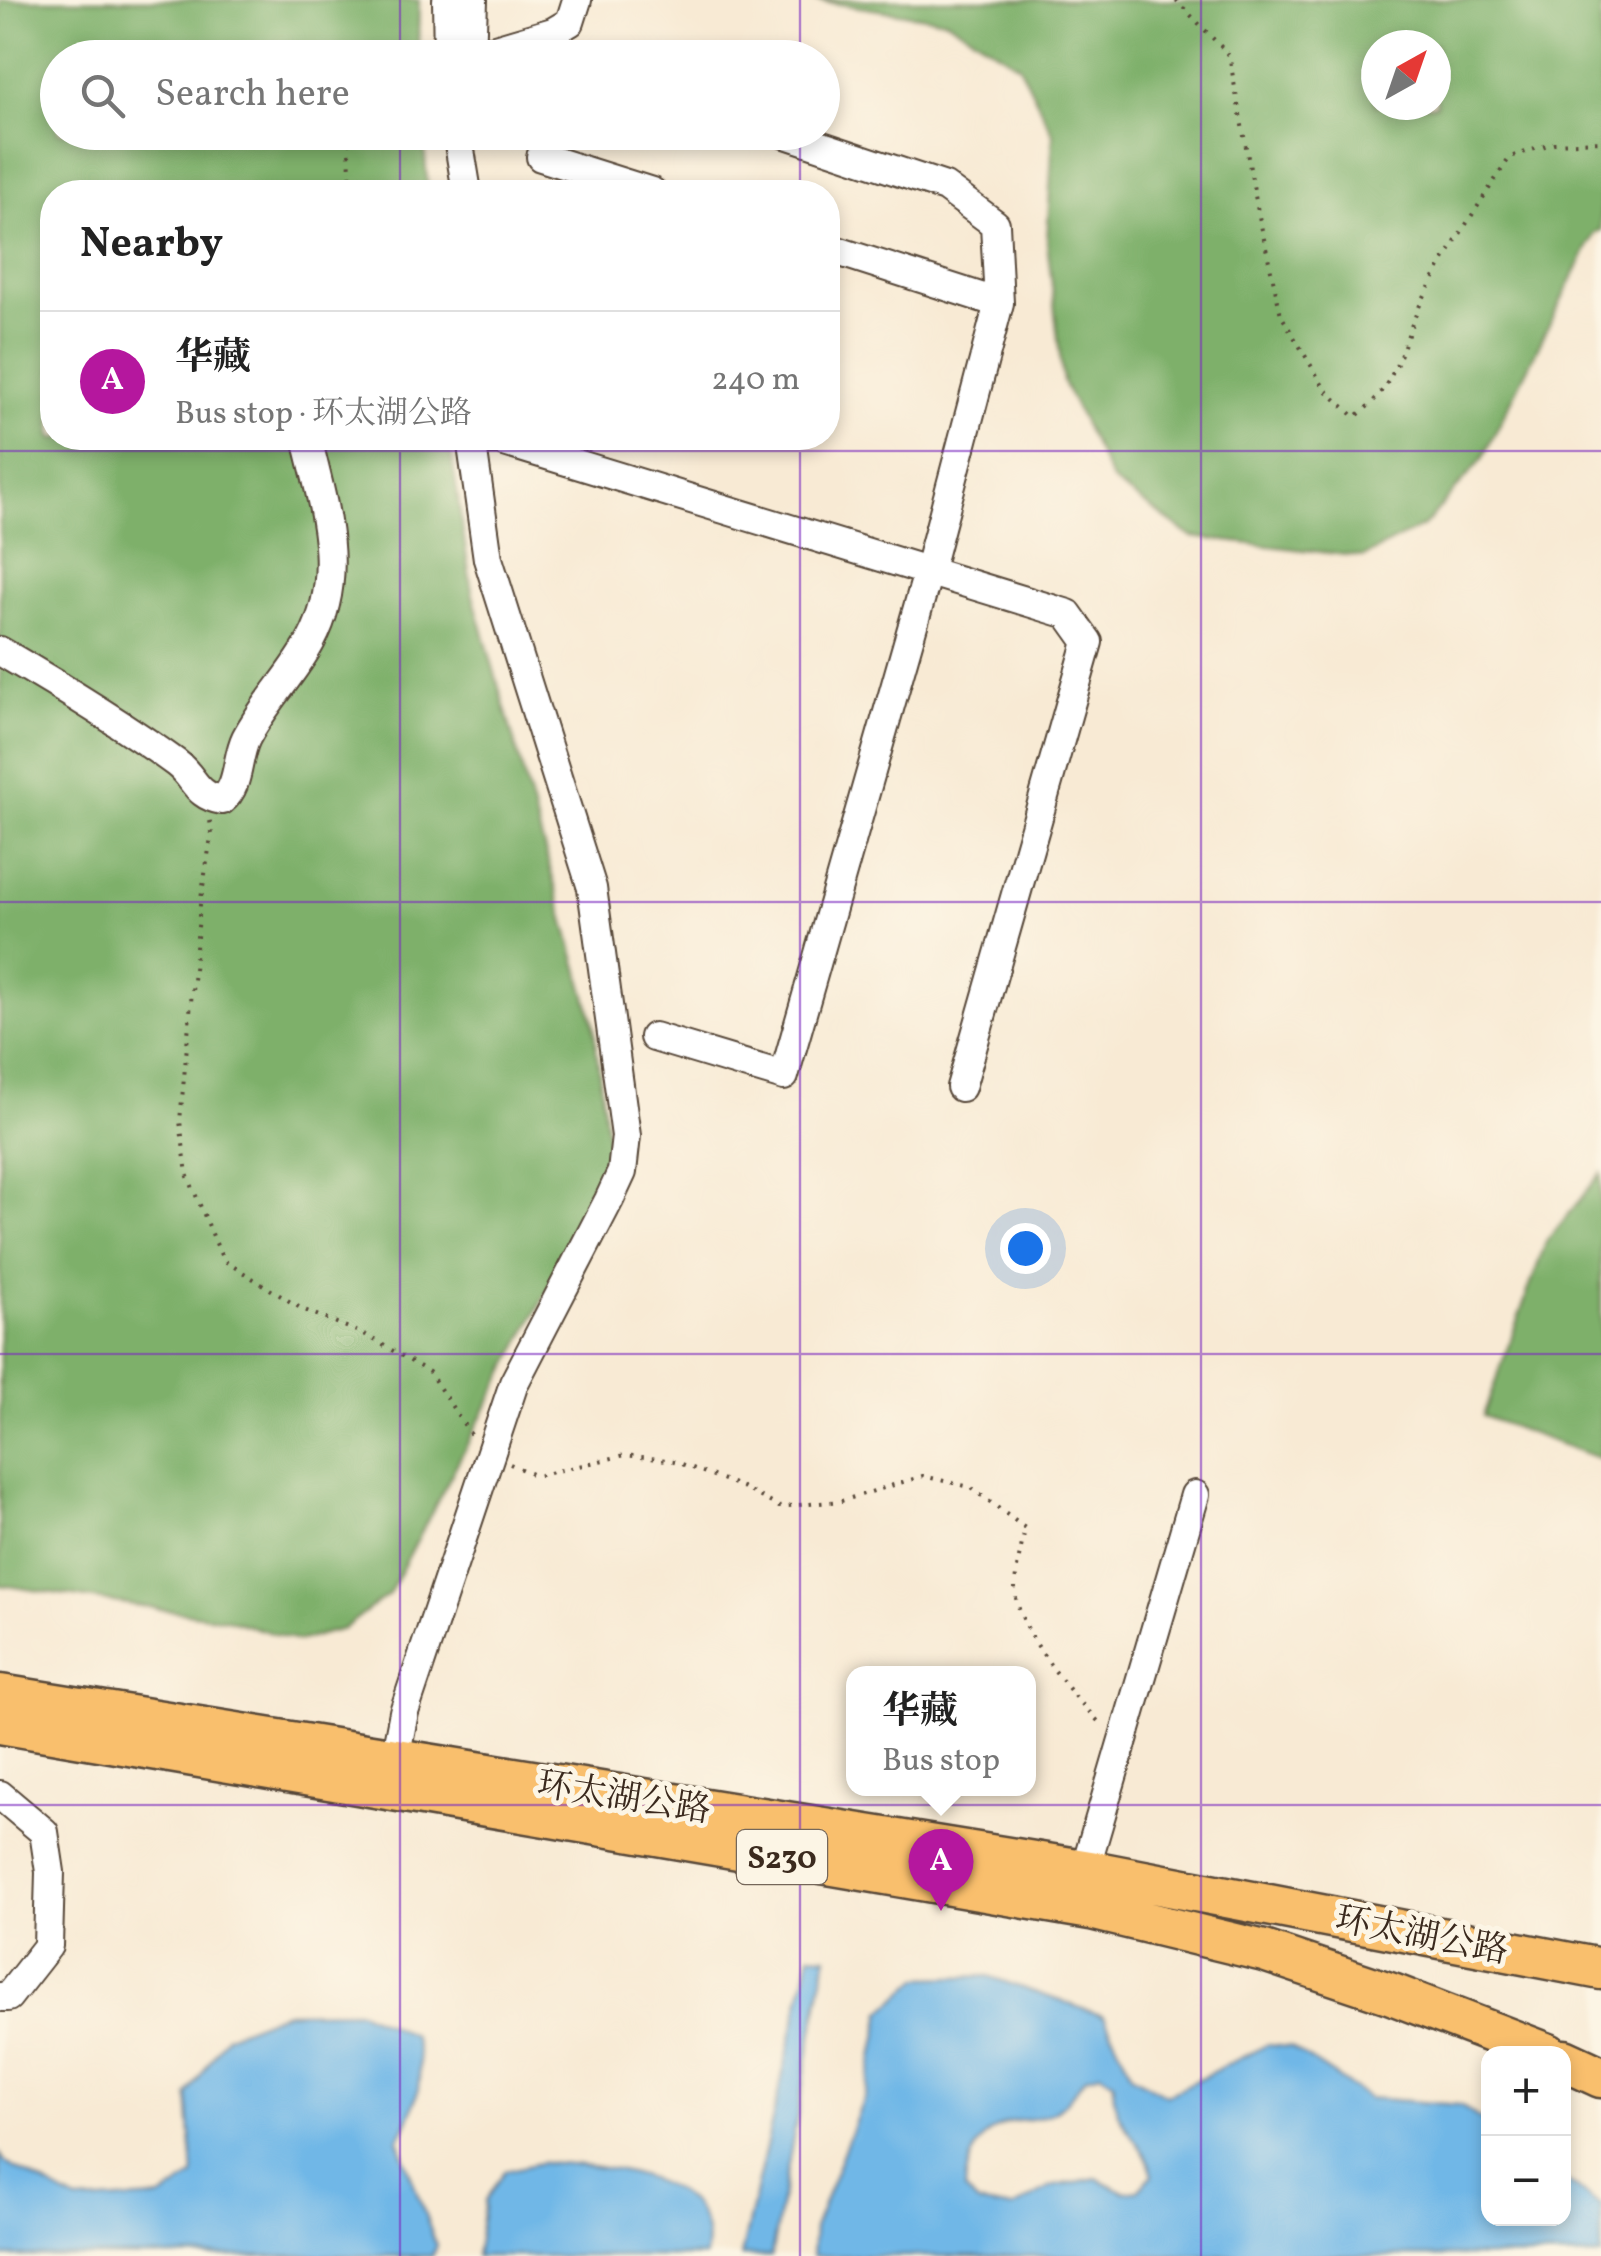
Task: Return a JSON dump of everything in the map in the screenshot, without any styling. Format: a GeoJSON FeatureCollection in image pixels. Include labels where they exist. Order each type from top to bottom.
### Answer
{"type":"FeatureCollection","features":[{"type":"Feature","properties":{"kind":"highway","name":"环太湖公路"},"geometry":{"type":"LineString","coordinates":[[0,1695],[395,1758],[1080,1889],[1392,1994],[1527,2046]]}},
{"type":"Feature","properties":{"kind":"highway","name":"环太湖公路"},"geometry":{"type":"LineString","coordinates":[[0,1723],[1601,1969]]}},
{"type":"Feature","properties":{"kind":"highway"},"geometry":{"type":"LineString","coordinates":[[1571,2063],[1601,2077]]}},
{"type":"Feature","properties":{"kind":"street"},"geometry":{"type":"LineString","coordinates":[[446,0],[458,40]]}},
{"type":"Feature","properties":{"kind":"street"},"geometry":{"type":"LineString","coordinates":[[466,40],[473,0]]}},
{"type":"Feature","properties":{"kind":"street"},"geometry":{"type":"LineString","coordinates":[[524,40],[553,32],[570,22],[577,0]]}},
{"type":"Feature","properties":{"kind":"street"},"geometry":{"type":"LineString","coordinates":[[460,150],[466,180]]}},
{"type":"Feature","properties":{"kind":"street"},"geometry":{"type":"LineString","coordinates":[[468,180],[469,150]]}},
{"type":"Feature","properties":{"kind":"street"},"geometry":{"type":"LineString","coordinates":[[654,1037],[784,1076],[929,570],[999,303],[995,224],[944,186],[835,150]]}},
{"type":"Feature","properties":{"kind":"street"},"geometry":{"type":"LineString","coordinates":[[541,157],[614,180]]}},
{"type":"Feature","properties":{"kind":"street"},"geometry":{"type":"LineString","coordinates":[[840,252],[999,303]]}},
{"type":"Feature","properties":{"kind":"street"},"geometry":{"type":"LineString","coordinates":[[0,651],[62,686],[180,766],[204,797],[222,800],[232,792],[245,740],[312,640],[331,588],[332,548],[310,450]]}},
{"type":"Feature","properties":{"kind":"street"},"geometry":{"type":"LineString","coordinates":[[395,1758],[404,1712],[514,1383],[622,1172],[626,1136],[592,888],[488,559],[473,450]]}},
{"type":"Feature","properties":{"kind":"street"},"geometry":{"type":"LineString","coordinates":[[531,450],[1068,614],[1088,642],[961,1087]]}},
{"type":"Feature","properties":{"kind":"street"},"geometry":{"type":"LineString","coordinates":[[1080,1889],[1194,1495]]}},
{"type":"Feature","properties":{"kind":"street"},"geometry":{"type":"LineString","coordinates":[[0,1795],[44,1832],[50,1872],[48,1946],[8,1998],[0,1997]]}},
{"type":"Feature","properties":{"kind":"path"},"geometry":{"type":"LineString","coordinates":[[1176,0],[1229,55],[1281,315],[1325,389],[1355,417],[1374,403],[1395,374],[1422,301],[1510,157],[1554,144],[1601,141]]}},
{"type":"Feature","properties":{"kind":"path"},"geometry":{"type":"LineString","coordinates":[[349,150],[350,180]]}},
{"type":"Feature","properties":{"kind":"path"},"geometry":{"type":"LineString","coordinates":[[204,797],[212,831],[200,905],[180,1121],[186,1174],[223,1260],[302,1310],[366,1335],[428,1372],[459,1421],[490,1455],[536,1476],[626,1456],[674,1461],[742,1486],[779,1507],[841,1500],[923,1476],[970,1486],[1025,1528],[1015,1592],[1032,1637],[1080,1704],[1120,1744]]}},
{"type":"Feature","properties":{"kind":"green space"},"geometry":{"type":"Polygon","coordinates":[[[0,0],[419,0],[418,40],[40,40],[40,150],[424,150],[427,180],[40,180],[40,450],[451,450],[472,592],[593,1021],[611,1169],[389,1594],[343,1629],[297,1641],[227,1619],[0,1585],[0,0]]]}},
{"type":"Feature","properties":{"kind":"green space"},"geometry":{"type":"Polygon","coordinates":[[[812,0],[1601,0],[1601,230],[1595,233],[1482,459],[1425,525],[1363,557],[1192,537],[1112,481],[1063,382],[1047,242],[1053,134],[1019,65],[946,20],[812,0]]]}},
{"type":"Feature","properties":{"kind":"green space"},"geometry":{"type":"Polygon","coordinates":[[[1601,1173],[1601,1459],[1483,1416],[1546,1242],[1601,1173]]]}},
{"type":"Feature","properties":{"kind":"water"},"geometry":{"type":"Polygon","coordinates":[[[810,1955],[827,1956],[771,2256],[741,2256],[810,1955]]]}},
{"type":"Feature","properties":{"kind":"water"},"geometry":{"type":"Polygon","coordinates":[[[988,1976],[1104,2016],[1132,2075],[1166,2095],[1267,2045],[1291,2047],[1368,2098],[1460,2105],[1481,2120],[1481,2226],[1571,2226],[1571,2184],[1601,2206],[1601,2256],[812,2256],[814,2228],[866,2093],[882,2012],[919,1978],[988,1976]],[[1100,2073],[1085,2077],[1053,2112],[998,2127],[981,2141],[971,2158],[965,2190],[978,2203],[1012,2209],[1051,2187],[1096,2178],[1125,2192],[1138,2190],[1153,2175],[1149,2162],[1122,2121],[1114,2097],[1114,2082],[1100,2073]]]}},
{"type":"Feature","properties":{"kind":"water"},"geometry":{"type":"Polygon","coordinates":[[[359,2011],[413,2036],[419,2064],[418,2090],[398,2140],[436,2245],[432,2256],[0,2256],[0,2154],[6,2163],[77,2202],[161,2198],[194,2176],[188,2095],[227,2035],[286,2012],[359,2011]]]}},
{"type":"Feature","properties":{"kind":"water"},"geometry":{"type":"Polygon","coordinates":[[[544,2162],[623,2171],[676,2191],[694,2207],[705,2229],[705,2256],[476,2256],[485,2201],[504,2171],[544,2162]]]}},
{"type":"Feature","properties":{"kind":"place","name":"华藏"},"geometry":{"type":"Point","coordinates":[941,1911]}}]}
